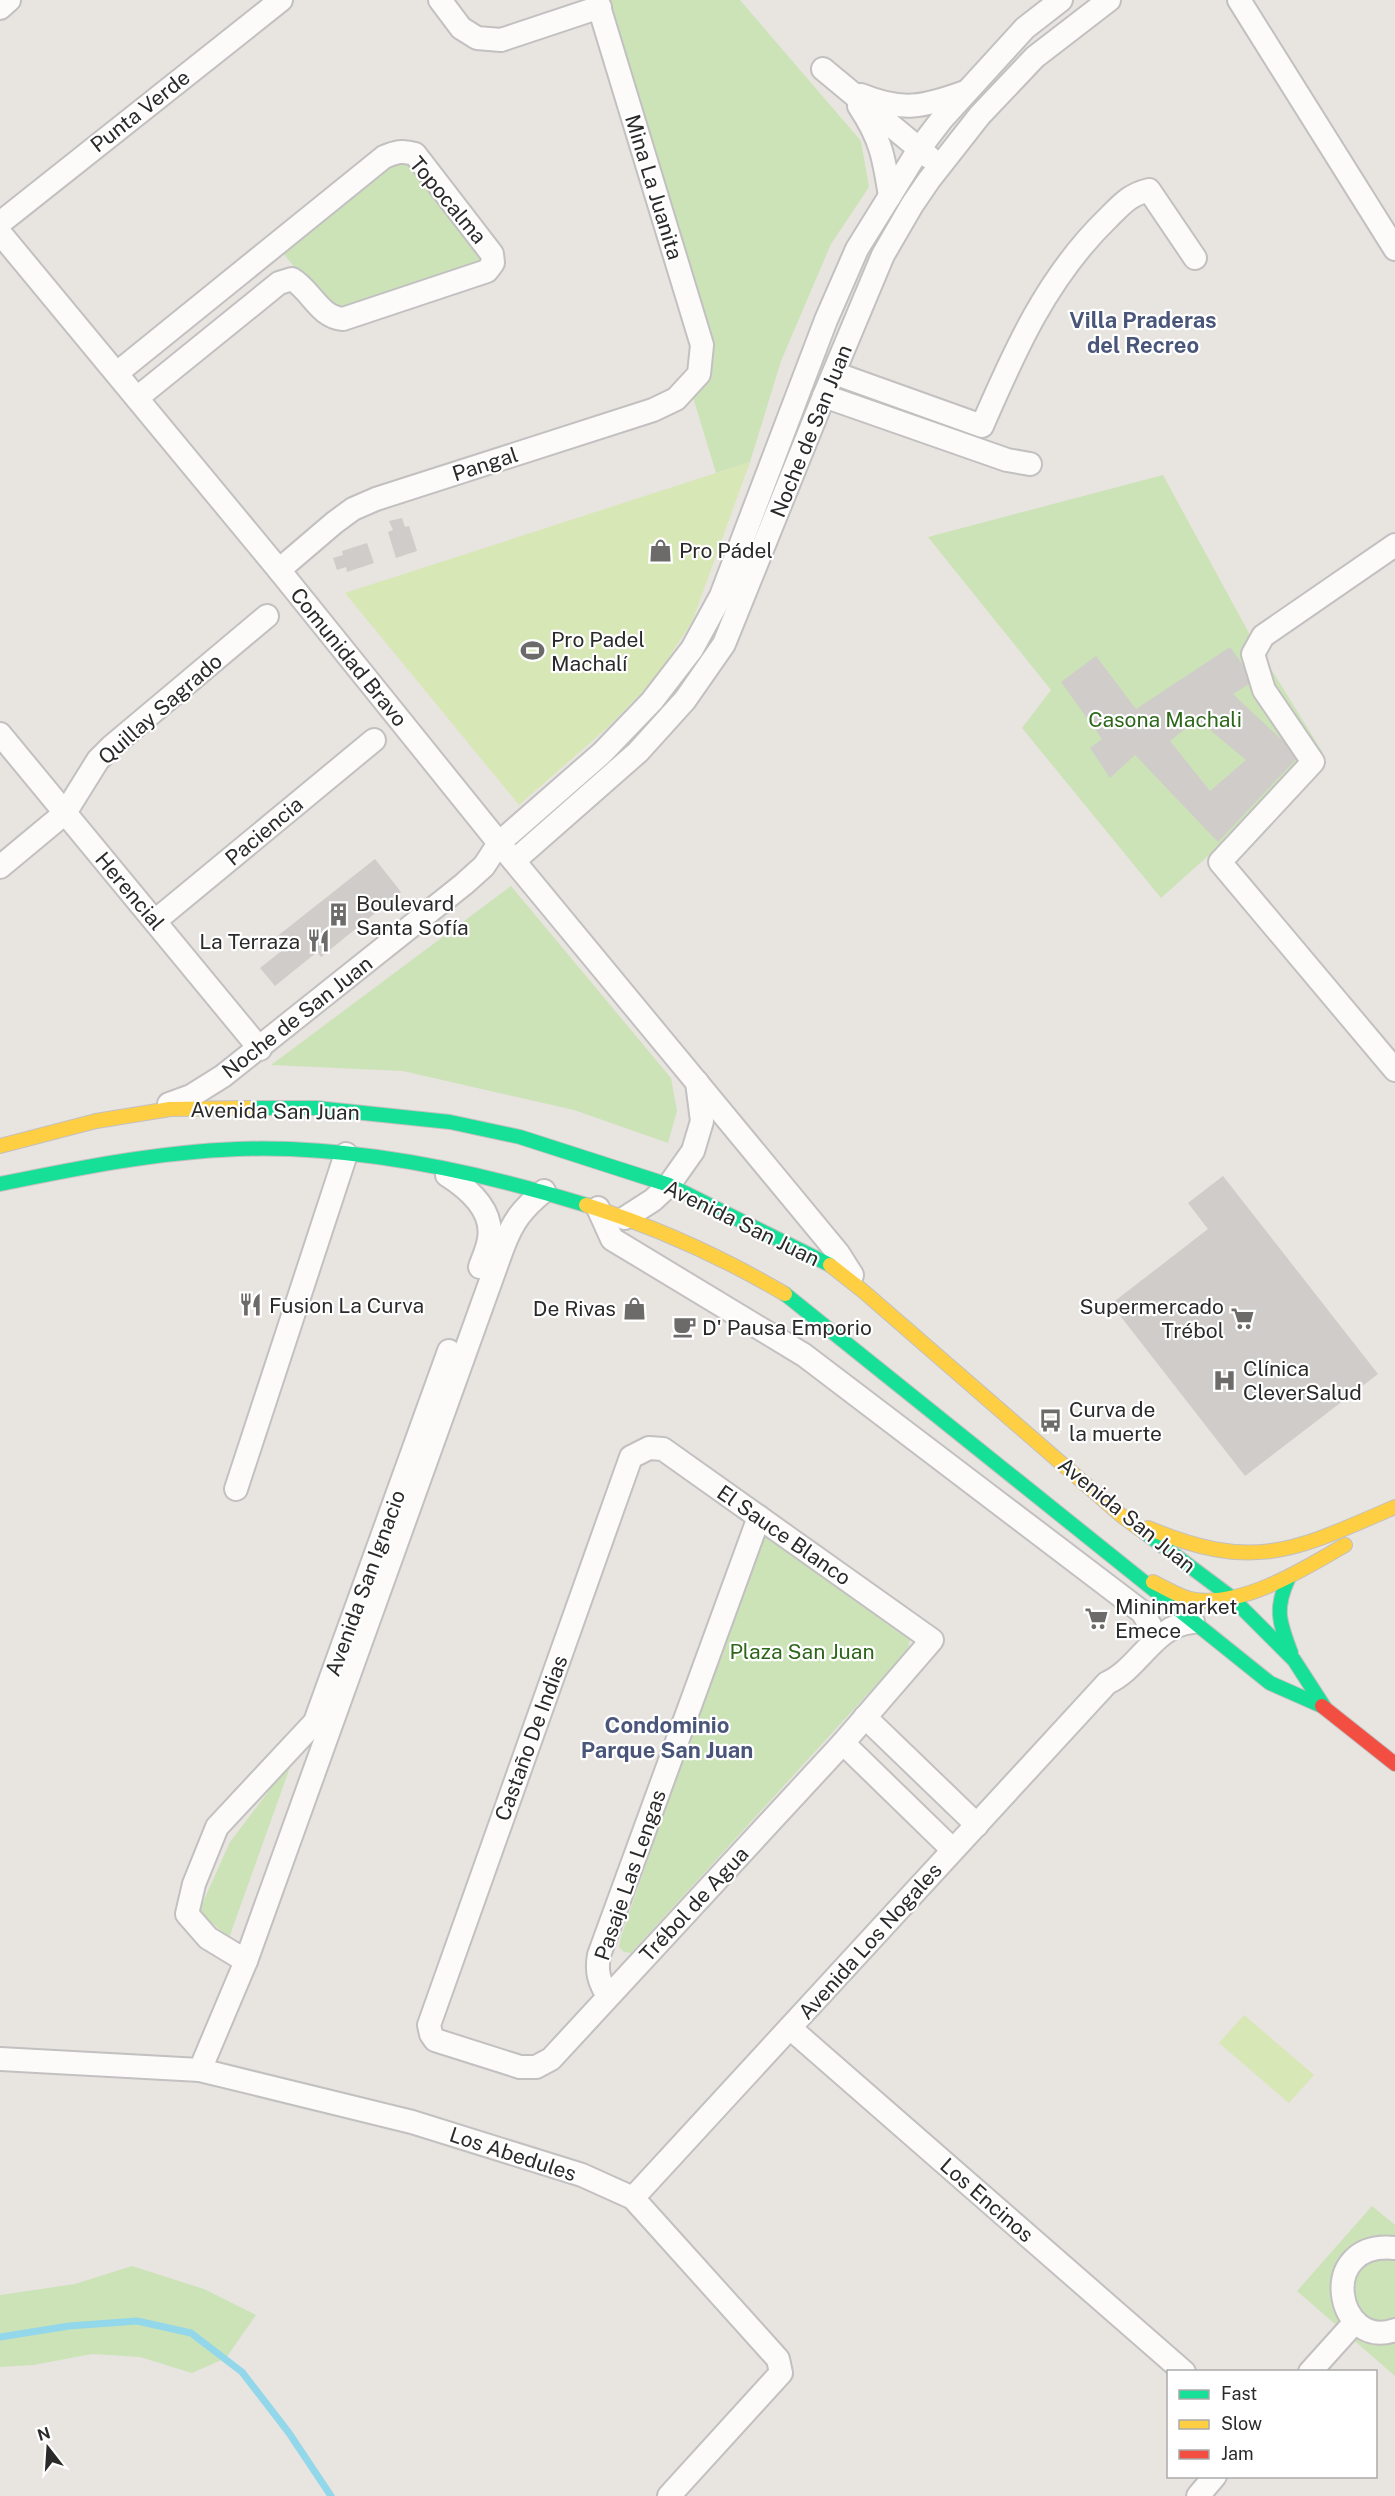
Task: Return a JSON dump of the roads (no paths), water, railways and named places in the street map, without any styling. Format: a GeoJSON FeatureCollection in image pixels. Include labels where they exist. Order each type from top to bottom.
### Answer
{"type":"FeatureCollection","features":[{"type":"Feature","properties":{"kind":"main road","name":"Avenida San Juan"},"geometry":{"type":"LineString","coordinates":[[0,1146],[96,1121],[170,1109],[316,1108],[450,1122],[520,1137],[669,1185],[829,1265],[863,1291],[1122,1516],[1231,1597],[1294,1660],[1325,1708]]}},
{"type":"Feature","properties":{"kind":"main road","name":"Avenida San Juan"},"geometry":{"type":"LineString","coordinates":[[0,1184],[81,1166],[164,1154],[239,1149],[309,1150],[436,1168],[544,1191],[625,1218],[712,1254],[766,1281],[794,1299],[1270,1683],[1325,1708],[1395,1764]]}},
{"type":"Feature","properties":{"kind":"main road"},"geometry":{"type":"LineString","coordinates":[[1122,1516],[1182,1543],[1208,1550],[1260,1552],[1305,1545],[1395,1507]]}},
{"type":"Feature","properties":{"kind":"main road"},"geometry":{"type":"LineString","coordinates":[[1135,1575],[1194,1600],[1231,1597],[1289,1577],[1395,1516]]}},
{"type":"Feature","properties":{"kind":"main road"},"geometry":{"type":"LineString","coordinates":[[1289,1577],[1277,1605],[1280,1625],[1294,1660]]}},
{"type":"Feature","properties":{"kind":"street"},"geometry":{"type":"LineString","coordinates":[[0,8],[9,0]]}},
{"type":"Feature","properties":{"kind":"street","name":"Punta Verde"},"geometry":{"type":"LineString","coordinates":[[0,223],[281,0]]}},
{"type":"Feature","properties":{"kind":"street"},"geometry":{"type":"LineString","coordinates":[[440,0],[461,28],[477,38],[501,40],[598,4]]}},
{"type":"Feature","properties":{"kind":"street","name":"Noche de San Juan"},"geometry":{"type":"LineString","coordinates":[[131,1117],[190,1096],[223,1076],[260,1048],[464,884],[484,866],[499,843],[602,753],[652,701],[692,649],[721,596],[830,310],[857,249],[919,149],[966,92],[1025,28],[1060,0]]}},
{"type":"Feature","properties":{"kind":"street","name":"Noche de San Juan"},"geometry":{"type":"LineString","coordinates":[[514,861],[638,752],[685,700],[724,644],[824,396],[884,255],[912,205],[981,115],[1035,57],[1109,0]]}},
{"type":"Feature","properties":{"kind":"street"},"geometry":{"type":"LineString","coordinates":[[1239,0],[1395,249]]}},
{"type":"Feature","properties":{"kind":"street","name":"Mina La Juanita"},"geometry":{"type":"LineString","coordinates":[[598,4],[702,345],[699,374]]}},
{"type":"Feature","properties":{"kind":"street"},"geometry":{"type":"LineString","coordinates":[[823,69],[940,166]]}},
{"type":"Feature","properties":{"kind":"street"},"geometry":{"type":"LineString","coordinates":[[849,90],[875,100],[917,107],[966,92]]}},
{"type":"Feature","properties":{"kind":"street"},"geometry":{"type":"LineString","coordinates":[[849,90],[875,131],[884,159],[890,196]]}},
{"type":"Feature","properties":{"kind":"street","name":"Topocalma"},"geometry":{"type":"LineString","coordinates":[[117,373],[384,157],[395,152],[404,150],[415,154],[492,254],[493,263],[487,271],[343,319],[334,318],[325,313],[302,285],[292,279],[279,283],[137,398]]}},
{"type":"Feature","properties":{"kind":"street"},"geometry":{"type":"LineString","coordinates":[[985,453],[981,440],[982,426],[1020,339],[1042,299],[1093,232],[1133,194],[1149,190],[1195,258]]}},
{"type":"Feature","properties":{"kind":"street","name":"Comunidad Bravo"},"geometry":{"type":"LineString","coordinates":[[0,233],[838,1253],[863,1291]]}},
{"type":"Feature","properties":{"kind":"street"},"geometry":{"type":"LineString","coordinates":[[834,373],[982,426]]}},
{"type":"Feature","properties":{"kind":"street","name":"Pangal"},"geometry":{"type":"LineString","coordinates":[[279,570],[353,509],[376,499],[653,410],[676,399],[699,374]]}},
{"type":"Feature","properties":{"kind":"street"},"geometry":{"type":"LineString","coordinates":[[824,396],[985,453],[1030,464]]}},
{"type":"Feature","properties":{"kind":"street"},"geometry":{"type":"LineString","coordinates":[[1395,546],[1263,636],[1252,654],[1263,690],[1313,762],[1220,862],[1395,1070]]}},
{"type":"Feature","properties":{"kind":"street","name":"Quillay Sagrado"},"geometry":{"type":"LineString","coordinates":[[0,867],[65,813],[98,760],[111,747],[267,616]]}},
{"type":"Feature","properties":{"kind":"street","name":"Herencial"},"geometry":{"type":"LineString","coordinates":[[0,734],[260,1048]]}},
{"type":"Feature","properties":{"kind":"street","name":"Paciencia"},"geometry":{"type":"LineString","coordinates":[[155,921],[374,740]]}},
{"type":"Feature","properties":{"kind":"street"},"geometry":{"type":"LineString","coordinates":[[625,1218],[653,1200],[669,1185],[693,1151],[702,1121],[697,1082]]}},
{"type":"Feature","properties":{"kind":"street"},"geometry":{"type":"LineString","coordinates":[[236,1489],[346,1154]]}},
{"type":"Feature","properties":{"kind":"street","name":"Avenida San Ignacio"},"geometry":{"type":"LineString","coordinates":[[200,2070],[246,1961],[323,1726],[415,1469],[489,1240],[490,1223],[481,1206],[467,1187],[436,1168]]}},
{"type":"Feature","properties":{"kind":"street","name":"Avenida San Ignacio"},"geometry":{"type":"LineString","coordinates":[[415,1469],[512,1224],[523,1208],[544,1191]]}},
{"type":"Feature","properties":{"kind":"street"},"geometry":{"type":"LineString","coordinates":[[598,1208],[612,1239],[804,1355],[1142,1612],[1150,1625]]}},
{"type":"Feature","properties":{"kind":"street","name":"El Sauce Blanco"},"geometry":{"type":"LineString","coordinates":[[631,1457],[649,1448],[663,1449],[932,1640]]}},
{"type":"Feature","properties":{"kind":"street","name":"Castaño De Indias"},"geometry":{"type":"LineString","coordinates":[[430,2020],[631,1457]]}},
{"type":"Feature","properties":{"kind":"street","name":"Pasaje Las Lengas"},"geometry":{"type":"LineString","coordinates":[[608,1996],[600,1984],[597,1968],[599,1955],[759,1517]]}},
{"type":"Feature","properties":{"kind":"street","name":"Avenida Los Nogales"},"geometry":{"type":"LineString","coordinates":[[1107,1683],[1109,1673],[1141,1640],[1150,1625],[1155,1611],[1155,1591]]}},
{"type":"Feature","properties":{"kind":"street","name":"Avenida Los Nogales"},"geometry":{"type":"LineString","coordinates":[[633,2198],[1107,1683],[1116,1678],[1149,1646],[1172,1628],[1193,1622]]}},
{"type":"Feature","properties":{"kind":"street","name":"Trébol de Agua"},"geometry":{"type":"LineString","coordinates":[[430,2020],[429,2030],[435,2040],[520,2067],[536,2067],[551,2060],[843,1743],[932,1640]]}},
{"type":"Feature","properties":{"kind":"street"},"geometry":{"type":"LineString","coordinates":[[865,1717],[977,1825]]}},
{"type":"Feature","properties":{"kind":"street","name":"Avenida San Ignacio"},"geometry":{"type":"LineString","coordinates":[[246,1961],[208,1938],[187,1914],[194,1884],[218,1827],[323,1726]]}},
{"type":"Feature","properties":{"kind":"street"},"geometry":{"type":"LineString","coordinates":[[843,1743],[953,1850]]}},
{"type":"Feature","properties":{"kind":"street","name":"Los Encinos"},"geometry":{"type":"LineString","coordinates":[[790,2028],[1182,2370]]}},
{"type":"Feature","properties":{"kind":"street","name":"Los Abedules"},"geometry":{"type":"LineString","coordinates":[[0,2059],[200,2070],[412,2122],[582,2175],[633,2198],[778,2358],[781,2373],[669,2496]]}},
{"type":"Feature","properties":{"kind":"street"},"geometry":{"type":"LineString","coordinates":[[1395,2248],[1379,2247],[1356,2258],[1346,2270],[1341,2284],[1342,2301],[1355,2322],[1377,2332],[1395,2330]]}},
{"type":"Feature","properties":{"kind":"street"},"geometry":{"type":"LineString","coordinates":[[1312,2370],[1355,2322]]}},
{"type":"Feature","properties":{"kind":"street"},"geometry":{"type":"LineString","coordinates":[[1198,2496],[1213,2478]]}},
{"type":"Feature","properties":{"kind":"waterway"},"geometry":{"type":"LineString","coordinates":[[0,2337],[69,2326],[137,2321],[191,2333],[242,2372],[289,2433],[331,2496]]}},
{"type":"Feature","properties":{"kind":"place","name":"Pro Pádel"},"geometry":{"type":"Point","coordinates":[661,550]}},
{"type":"Feature","properties":{"kind":"place","name":"Pro Padel Machalí"},"geometry":{"type":"Point","coordinates":[533,651]}},
{"type":"Feature","properties":{"kind":"place","name":"Boulevard Santa Sofía"},"geometry":{"type":"Point","coordinates":[338,915]}},
{"type":"Feature","properties":{"kind":"place","name":"La Terraza"},"geometry":{"type":"Point","coordinates":[318,941]}},
{"type":"Feature","properties":{"kind":"place","name":"Fusion La Curva"},"geometry":{"type":"Point","coordinates":[251,1305]}},
{"type":"Feature","properties":{"kind":"place","name":"De Rivas"},"geometry":{"type":"Point","coordinates":[634,1308]}},
{"type":"Feature","properties":{"kind":"place","name":"Supermercado Trébol"},"geometry":{"type":"Point","coordinates":[1242,1318]}},
{"type":"Feature","properties":{"kind":"place","name":"D' Pausa Emporio"},"geometry":{"type":"Point","coordinates":[684,1327]}},
{"type":"Feature","properties":{"kind":"place","name":"Clínica CleverSalud"},"geometry":{"type":"Point","coordinates":[1225,1380]}},
{"type":"Feature","properties":{"kind":"place","name":"Curva de la muerte"},"geometry":{"type":"Point","coordinates":[1051,1421]}},
{"type":"Feature","properties":{"kind":"place","name":"Mininmarket Emece"},"geometry":{"type":"Point","coordinates":[1097,1618]}},
{"type":"Feature","properties":{"kind":"district","name":"Villa Praderas del Recreo"},"geometry":{"type":"Point","coordinates":[1143,332]}},
{"type":"Feature","properties":{"kind":"district","name":"Condominio Parque San Juan"},"geometry":{"type":"Point","coordinates":[667,1738]}},
{"type":"Feature","properties":{"kind":"park label","name":"Casona Machali"},"geometry":{"type":"Point","coordinates":[1165,719]}},
{"type":"Feature","properties":{"kind":"park label","name":"Plaza San Juan"},"geometry":{"type":"Point","coordinates":[802,1651]}}]}
